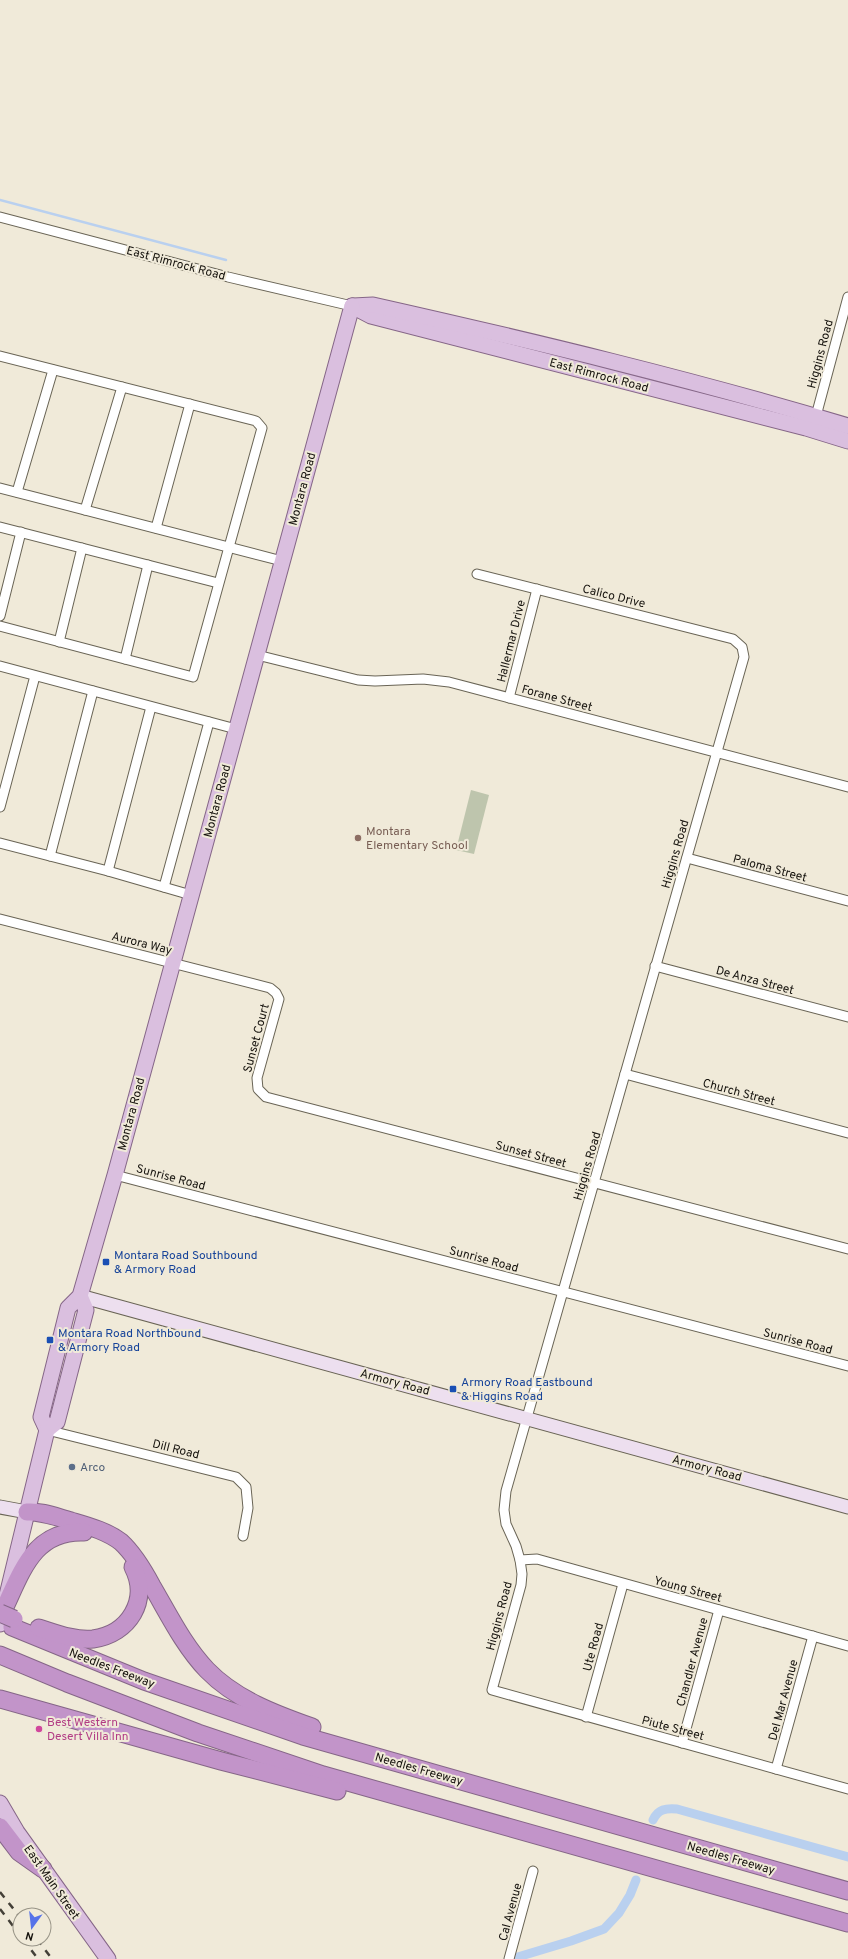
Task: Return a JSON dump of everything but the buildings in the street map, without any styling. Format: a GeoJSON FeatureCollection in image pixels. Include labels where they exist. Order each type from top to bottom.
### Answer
{"type":"FeatureCollection","features":[{"type":"Feature","properties":{"kind":"highway"},"geometry":{"type":"LineString","coordinates":[[27,1512],[39,1511],[91,1527],[107,1533],[121,1542],[132,1555],[192,1651],[207,1670],[237,1694],[252,1703],[303,1724],[465,1782]]}},
{"type":"Feature","properties":{"kind":"highway"},"geometry":{"type":"LineString","coordinates":[[27,1512],[38,1518],[84,1532],[110,1543],[122,1553],[131,1564],[137,1575],[140,1589],[138,1603],[132,1615],[123,1626],[111,1633],[92,1639],[61,1635],[5,1619],[24,1567],[41,1545],[62,1533],[84,1532]]}},
{"type":"Feature","properties":{"kind":"highway","name":"Needles Freeway"},"geometry":{"type":"LineString","coordinates":[[5,1619],[144,1681],[303,1736],[848,1891]]}},
{"type":"Feature","properties":{"kind":"highway"},"geometry":{"type":"LineString","coordinates":[[2,1656],[129,1708],[243,1749],[330,1778],[848,1923]]}},
{"type":"Feature","properties":{"kind":"highway"},"geometry":{"type":"LineString","coordinates":[[0,1698],[220,1761],[356,1796],[518,1831]]}},
{"type":"Feature","properties":{"kind":"highway"},"geometry":{"type":"LineString","coordinates":[[0,1826],[19,1852],[43,1869]]}},
{"type":"Feature","properties":{"kind":"main road","name":"East Rimrock Road"},"geometry":{"type":"LineString","coordinates":[[352,306],[373,305],[494,332],[816,416],[848,426]]}},
{"type":"Feature","properties":{"kind":"main road","name":"East Rimrock Road"},"geometry":{"type":"LineString","coordinates":[[352,306],[371,316],[806,428],[848,441]]}},
{"type":"Feature","properties":{"kind":"main road","name":"Montara Road"},"geometry":{"type":"LineString","coordinates":[[27,1512],[47,1430],[41,1417],[68,1308],[80,1296],[352,306]]}},
{"type":"Feature","properties":{"kind":"main road","name":"Armory Road"},"geometry":{"type":"LineString","coordinates":[[80,1296],[848,1508]]}},
{"type":"Feature","properties":{"kind":"main road"},"geometry":{"type":"LineString","coordinates":[[0,1507],[27,1512],[5,1619]]}},
{"type":"Feature","properties":{"kind":"main road","name":"East Main Street"},"geometry":{"type":"LineString","coordinates":[[0,1803],[17,1832],[108,1959]]}},
{"type":"Feature","properties":{"kind":"street","name":"East Rimrock Road"},"geometry":{"type":"LineString","coordinates":[[0,217],[220,275],[352,306]]}},
{"type":"Feature","properties":{"kind":"street","name":"Higgins Road"},"geometry":{"type":"LineString","coordinates":[[816,416],[848,297]]}},
{"type":"Feature","properties":{"kind":"street"},"geometry":{"type":"LineString","coordinates":[[0,356],[256,421],[262,428],[193,677],[0,626]]}},
{"type":"Feature","properties":{"kind":"street"},"geometry":{"type":"LineString","coordinates":[[17,492],[52,370]]}},
{"type":"Feature","properties":{"kind":"street"},"geometry":{"type":"LineString","coordinates":[[85,510],[122,387]]}},
{"type":"Feature","properties":{"kind":"street"},"geometry":{"type":"LineString","coordinates":[[156,528],[190,404]]}},
{"type":"Feature","properties":{"kind":"street"},"geometry":{"type":"LineString","coordinates":[[0,488],[282,562]]}},
{"type":"Feature","properties":{"kind":"street"},"geometry":{"type":"LineString","coordinates":[[0,527],[218,583]]}},
{"type":"Feature","properties":{"kind":"street"},"geometry":{"type":"LineString","coordinates":[[0,616],[21,532]]}},
{"type":"Feature","properties":{"kind":"street"},"geometry":{"type":"LineString","coordinates":[[59,642],[82,548]]}},
{"type":"Feature","properties":{"kind":"street"},"geometry":{"type":"LineString","coordinates":[[125,659],[148,565]]}},
{"type":"Feature","properties":{"kind":"street","name":"Calico Drive"},"geometry":{"type":"LineString","coordinates":[[477,574],[733,639],[742,647]]}},
{"type":"Feature","properties":{"kind":"street","name":"Hallermar Drive"},"geometry":{"type":"LineString","coordinates":[[509,698],[537,590]]}},
{"type":"Feature","properties":{"kind":"street","name":"Higgins Road"},"geometry":{"type":"LineString","coordinates":[[492,1690],[521,1585],[520,1560],[516,1546],[506,1524],[504,1510],[506,1491],[595,1183],[655,966],[718,752],[744,657],[742,647]]}},
{"type":"Feature","properties":{"kind":"street","name":"Forane Street"},"geometry":{"type":"LineString","coordinates":[[257,655],[358,680],[375,682],[423,679],[449,682],[848,787]]}},
{"type":"Feature","properties":{"kind":"street"},"geometry":{"type":"LineString","coordinates":[[0,666],[236,729]]}},
{"type":"Feature","properties":{"kind":"street"},"geometry":{"type":"LineString","coordinates":[[0,807],[35,676]]}},
{"type":"Feature","properties":{"kind":"street"},"geometry":{"type":"LineString","coordinates":[[50,856],[93,691]]}},
{"type":"Feature","properties":{"kind":"street"},"geometry":{"type":"LineString","coordinates":[[108,871],[151,706]]}},
{"type":"Feature","properties":{"kind":"street"},"geometry":{"type":"LineString","coordinates":[[164,888],[209,722]]}},
{"type":"Feature","properties":{"kind":"street"},"geometry":{"type":"LineString","coordinates":[[0,843],[108,871],[191,895]]}},
{"type":"Feature","properties":{"kind":"street","name":"Paloma Street"},"geometry":{"type":"LineString","coordinates":[[687,858],[848,901]]}},
{"type":"Feature","properties":{"kind":"street","name":"Aurora Way"},"geometry":{"type":"LineString","coordinates":[[0,919],[270,988],[276,993]]}},
{"type":"Feature","properties":{"kind":"street","name":"De Anza Street"},"geometry":{"type":"LineString","coordinates":[[655,966],[848,1017]]}},
{"type":"Feature","properties":{"kind":"street","name":"Sunset Court"},"geometry":{"type":"LineString","coordinates":[[258,1089],[257,1078],[278,999],[276,993]]}},
{"type":"Feature","properties":{"kind":"street","name":"Church Street"},"geometry":{"type":"LineString","coordinates":[[625,1074],[848,1133]]}},
{"type":"Feature","properties":{"kind":"street","name":"Sunset Street"},"geometry":{"type":"LineString","coordinates":[[258,1089],[266,1097],[848,1249]]}},
{"type":"Feature","properties":{"kind":"street","name":"Sunrise Road"},"geometry":{"type":"LineString","coordinates":[[114,1175],[848,1366]]}},
{"type":"Feature","properties":{"kind":"street","name":"Dill Road"},"geometry":{"type":"LineString","coordinates":[[47,1430],[236,1477],[246,1487],[248,1508],[243,1536]]}},
{"type":"Feature","properties":{"kind":"street","name":"Young Street"},"geometry":{"type":"LineString","coordinates":[[520,1560],[537,1559],[848,1646]]}},
{"type":"Feature","properties":{"kind":"street","name":"Ute Road"},"geometry":{"type":"LineString","coordinates":[[586,1717],[623,1584]]}},
{"type":"Feature","properties":{"kind":"street","name":"Chandler Avenue"},"geometry":{"type":"LineString","coordinates":[[682,1743],[719,1610]]}},
{"type":"Feature","properties":{"kind":"street","name":"Del Mar Avenue"},"geometry":{"type":"LineString","coordinates":[[776,1769],[813,1636]]}},
{"type":"Feature","properties":{"kind":"street","name":"Piute Street"},"geometry":{"type":"LineString","coordinates":[[492,1690],[848,1789]]}},
{"type":"Feature","properties":{"kind":"street","name":"Cal Avenue"},"geometry":{"type":"LineString","coordinates":[[509,1959],[533,1871]]}},
{"type":"Feature","properties":{"kind":"green space"},"geometry":{"type":"Polygon","coordinates":[[[471,790],[489,795],[474,854],[456,850],[471,790]]]}},
{"type":"Feature","properties":{"kind":"waterway"},"geometry":{"type":"LineString","coordinates":[[0,200],[226,260]]}},
{"type":"Feature","properties":{"kind":"waterway"},"geometry":{"type":"LineString","coordinates":[[653,1820],[660,1811],[677,1809],[848,1857]]}},
{"type":"Feature","properties":{"kind":"waterway"},"geometry":{"type":"LineString","coordinates":[[511,1959],[571,1941],[604,1929],[619,1913],[630,1895],[636,1880]]}},
{"type":"Feature","properties":{"kind":"railway"},"geometry":{"type":"LineString","coordinates":[[0,1892],[12,1907]]}},
{"type":"Feature","properties":{"kind":"railway"},"geometry":{"type":"LineString","coordinates":[[0,1909],[12,1925]]}},
{"type":"Feature","properties":{"kind":"railway"},"geometry":{"type":"LineString","coordinates":[[29,1947],[38,1959]]}},
{"type":"Feature","properties":{"kind":"railway"},"geometry":{"type":"LineString","coordinates":[[43,1947],[52,1959]]}},
{"type":"Feature","properties":{"kind":"place","name":"Montara Elementary School"},"geometry":{"type":"Point","coordinates":[358,838]}},
{"type":"Feature","properties":{"kind":"place","name":"Montara Road Southbound & Armory Road"},"geometry":{"type":"Point","coordinates":[106,1262]}},
{"type":"Feature","properties":{"kind":"place","name":"Montara Road Northbound & Armory Road"},"geometry":{"type":"Point","coordinates":[50,1340]}},
{"type":"Feature","properties":{"kind":"place","name":"Armory Road Eastbound & Higgins Road"},"geometry":{"type":"Point","coordinates":[453,1389]}},
{"type":"Feature","properties":{"kind":"place","name":"Arco"},"geometry":{"type":"Point","coordinates":[72,1467]}},
{"type":"Feature","properties":{"kind":"place","name":"Best Western Desert Villa Inn"},"geometry":{"type":"Point","coordinates":[39,1729]}}]}
